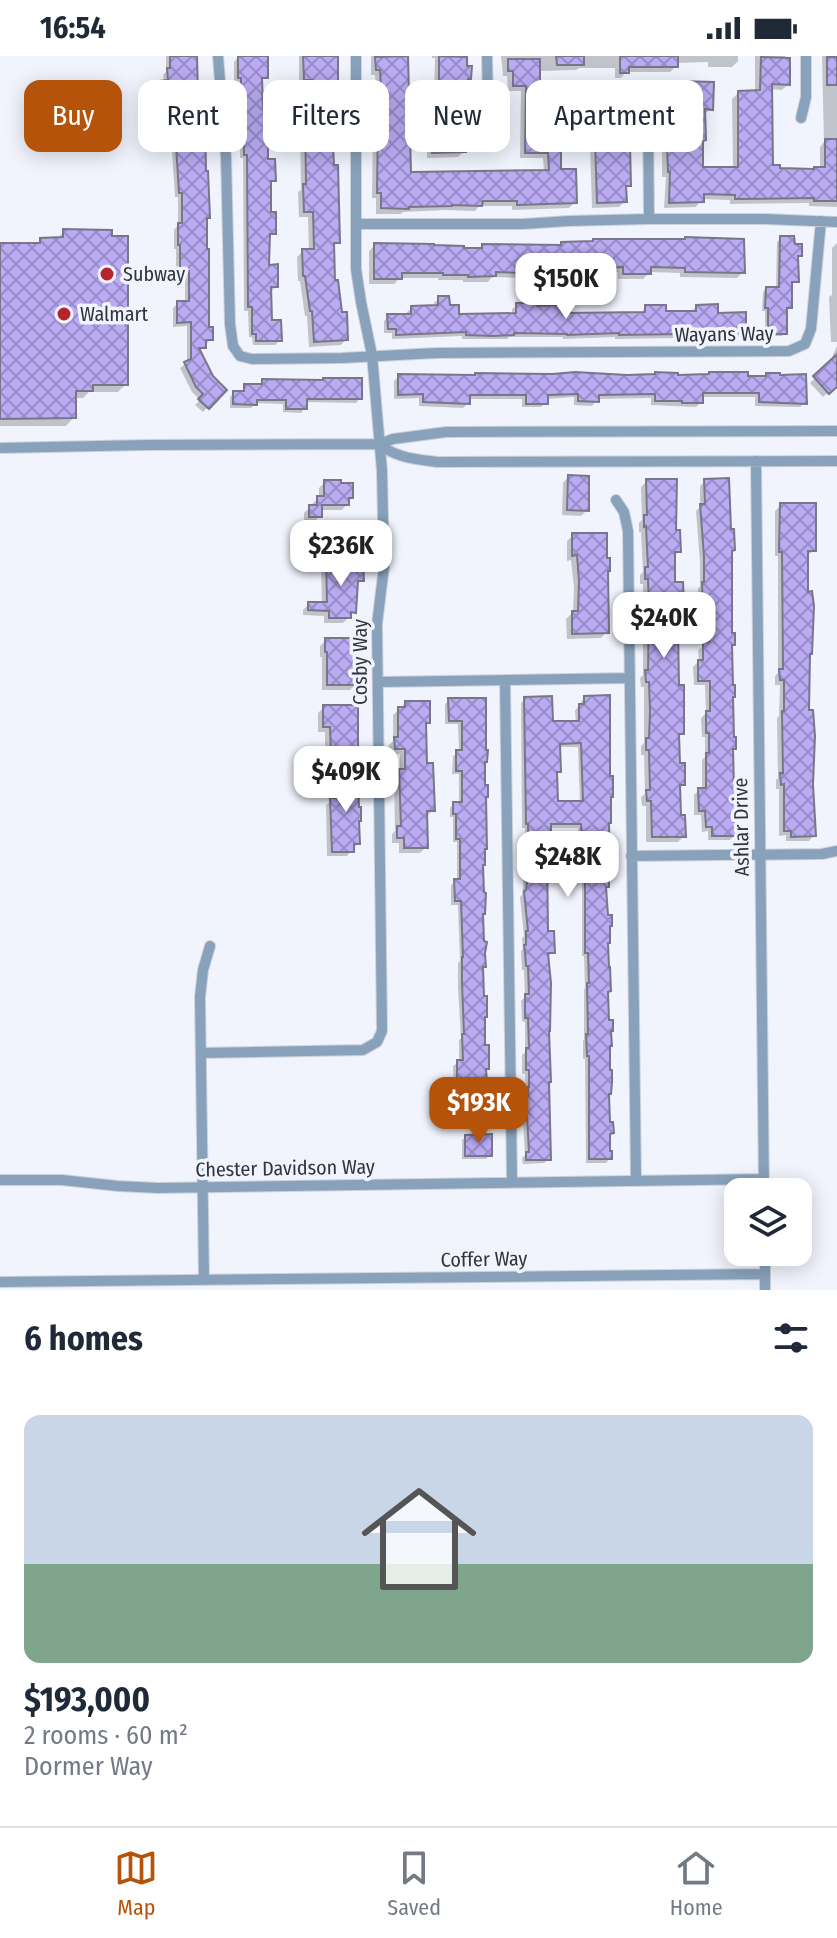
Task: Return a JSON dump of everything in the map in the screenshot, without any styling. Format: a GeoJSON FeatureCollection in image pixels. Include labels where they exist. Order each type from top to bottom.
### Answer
{"type":"FeatureCollection","features":[{"type":"Feature","properties":{"kind":"street","name":"Wayans Way"},"geometry":{"type":"LineString","coordinates":[[218,56],[226,157],[233,346],[240,356],[252,359],[452,353],[789,351],[805,344],[811,329],[821,221]]}},
{"type":"Feature","properties":{"kind":"street","name":"Cosby Way"},"geometry":{"type":"LineString","coordinates":[[201,1053],[363,1050],[373,1046],[381,1037],[383,1025],[377,614],[383,578],[383,493],[372,355],[356,269],[356,56]]}},
{"type":"Feature","properties":{"kind":"street"},"geometry":{"type":"LineString","coordinates":[[487,56],[488,80]]}},
{"type":"Feature","properties":{"kind":"street"},"geometry":{"type":"LineString","coordinates":[[801,118],[806,97],[806,56]]}},
{"type":"Feature","properties":{"kind":"street"},"geometry":{"type":"LineString","coordinates":[[648,152],[649,219]]}},
{"type":"Feature","properties":{"kind":"street"},"geometry":{"type":"LineString","coordinates":[[357,224],[523,224],[649,219],[837,222]]}},
{"type":"Feature","properties":{"kind":"street"},"geometry":{"type":"LineString","coordinates":[[0,448],[379,444],[398,438],[446,432],[837,431]]}},
{"type":"Feature","properties":{"kind":"street"},"geometry":{"type":"LineString","coordinates":[[379,444],[402,456],[437,462],[837,461]]}},
{"type":"Feature","properties":{"kind":"street","name":"Ashlar Drive"},"geometry":{"type":"LineString","coordinates":[[756,461],[764,1178]]}},
{"type":"Feature","properties":{"kind":"street"},"geometry":{"type":"LineString","coordinates":[[616,500],[627,524],[636,1181]]}},
{"type":"Feature","properties":{"kind":"street"},"geometry":{"type":"LineString","coordinates":[[378,682],[629,678]]}},
{"type":"Feature","properties":{"kind":"street"},"geometry":{"type":"LineString","coordinates":[[505,680],[512,1182]]}},
{"type":"Feature","properties":{"kind":"street"},"geometry":{"type":"LineString","coordinates":[[631,856],[822,854],[837,851]]}},
{"type":"Feature","properties":{"kind":"street"},"geometry":{"type":"LineString","coordinates":[[204,1280],[201,984],[210,946]]}},
{"type":"Feature","properties":{"kind":"street","name":"Chester Davidson Way"},"geometry":{"type":"LineString","coordinates":[[0,1180],[62,1180],[138,1188],[724,1180]]}},
{"type":"Feature","properties":{"kind":"street"},"geometry":{"type":"LineString","coordinates":[[765,1266],[765,1290]]}},
{"type":"Feature","properties":{"kind":"street","name":"Coffer Way"},"geometry":{"type":"LineString","coordinates":[[0,1282],[765,1274]]}},
{"type":"Feature","properties":{"kind":"building"},"geometry":{"type":"Polygon","coordinates":[[[170,56],[197,56],[198,80],[168,80],[167,68],[170,68],[170,56]]]}},
{"type":"Feature","properties":{"kind":"building"},"geometry":{"type":"Polygon","coordinates":[[[238,56],[268,56],[268,78],[262,78],[263,152],[268,152],[268,159],[275,159],[276,181],[271,181],[271,212],[276,212],[276,234],[270,234],[269,265],[278,264],[278,287],[271,287],[272,320],[281,320],[282,341],[256,341],[256,334],[252,334],[252,307],[248,307],[247,155],[244,155],[247,152],[247,80],[238,78],[238,56]]]}},
{"type":"Feature","properties":{"kind":"building"},"geometry":{"type":"Polygon","coordinates":[[[303,56],[338,56],[338,80],[304,80],[303,56]]]}},
{"type":"Feature","properties":{"kind":"building"},"geometry":{"type":"Polygon","coordinates":[[[408,56],[405,152],[410,152],[411,172],[549,170],[548,153],[525,153],[526,86],[526,152],[561,152],[561,169],[576,169],[577,203],[517,205],[517,201],[483,201],[482,206],[381,208],[381,193],[377,193],[378,152],[389,152],[389,80],[381,80],[375,57],[408,56]]]}},
{"type":"Feature","properties":{"kind":"building"},"geometry":{"type":"Polygon","coordinates":[[[439,56],[467,57],[467,66],[472,66],[471,79],[439,80],[439,56]]]}},
{"type":"Feature","properties":{"kind":"building"},"geometry":{"type":"Polygon","coordinates":[[[556,56],[584,56],[584,65],[557,65],[556,56]]]}},
{"type":"Feature","properties":{"kind":"building"},"geometry":{"type":"Polygon","coordinates":[[[620,56],[678,56],[678,67],[629,67],[629,73],[620,73],[620,56]]]}},
{"type":"Feature","properties":{"kind":"building"},"geometry":{"type":"Polygon","coordinates":[[[761,57],[790,58],[790,85],[772,84],[773,165],[780,165],[780,168],[825,167],[825,139],[837,139],[837,201],[814,201],[814,198],[735,199],[735,195],[704,194],[704,202],[669,203],[667,152],[703,152],[703,167],[738,167],[738,91],[760,90],[761,57]]]}},
{"type":"Feature","properties":{"kind":"building"},"geometry":{"type":"Polygon","coordinates":[[[827,57],[837,57],[837,85],[827,85],[827,57]]]}},
{"type":"Feature","properties":{"kind":"building"},"geometry":{"type":"Polygon","coordinates":[[[508,59],[540,59],[540,80],[526,80],[526,86],[513,86],[513,71],[508,71],[508,59]]]}},
{"type":"Feature","properties":{"kind":"building"},"geometry":{"type":"Polygon","coordinates":[[[703,82],[714,82],[713,110],[705,109],[706,140],[703,141],[703,82]]]}},
{"type":"Feature","properties":{"kind":"building"},"geometry":{"type":"Polygon","coordinates":[[[176,152],[206,152],[210,218],[207,218],[209,327],[213,327],[213,340],[206,340],[206,348],[199,348],[213,376],[227,390],[209,409],[198,399],[203,394],[196,387],[184,362],[191,359],[191,322],[177,323],[177,301],[189,301],[189,271],[180,271],[178,223],[182,223],[182,193],[179,193],[176,152]]]}},
{"type":"Feature","properties":{"kind":"building"},"geometry":{"type":"Polygon","coordinates":[[[306,152],[333,152],[334,165],[338,165],[340,243],[334,243],[335,280],[338,280],[342,312],[347,312],[348,340],[314,342],[312,311],[303,276],[302,249],[314,249],[313,212],[304,212],[303,184],[306,184],[306,152]]]}},
{"type":"Feature","properties":{"kind":"building"},"geometry":{"type":"Polygon","coordinates":[[[595,152],[630,152],[631,186],[626,186],[627,202],[597,203],[595,152]]]}},
{"type":"Feature","properties":{"kind":"building","name":"Walmart"},"geometry":{"type":"Polygon","coordinates":[[[63,229],[112,230],[112,236],[128,236],[128,385],[93,385],[93,391],[76,391],[76,418],[0,419],[0,243],[40,243],[40,238],[63,237],[63,229]]]}},
{"type":"Feature","properties":{"kind":"building"},"geometry":{"type":"Polygon","coordinates":[[[780,236],[794,236],[795,244],[802,244],[802,256],[798,256],[799,282],[792,282],[792,308],[787,308],[787,334],[768,334],[766,287],[779,287],[780,236]]]}},
{"type":"Feature","properties":{"kind":"building"},"geometry":{"type":"Polygon","coordinates":[[[593,239],[744,239],[745,273],[685,272],[685,268],[651,267],[651,274],[623,274],[623,267],[589,268],[589,275],[496,272],[496,276],[468,277],[443,273],[402,273],[402,279],[374,279],[374,243],[482,248],[482,244],[561,245],[561,242],[593,239]]]}},
{"type":"Feature","properties":{"kind":"building"},"geometry":{"type":"Polygon","coordinates":[[[438,296],[449,296],[450,305],[459,305],[459,314],[516,313],[516,303],[563,305],[563,313],[645,312],[645,305],[666,305],[666,311],[696,311],[696,305],[718,304],[718,313],[746,312],[746,333],[514,333],[492,336],[466,335],[466,332],[396,335],[396,329],[388,329],[387,314],[411,314],[411,306],[438,305],[438,296]]]}},
{"type":"Feature","properties":{"kind":"building"},"geometry":{"type":"Polygon","coordinates":[[[837,354],[837,387],[829,394],[813,376],[837,354]]]}},
{"type":"Feature","properties":{"kind":"building"},"geometry":{"type":"Polygon","coordinates":[[[575,372],[627,375],[655,372],[678,375],[748,372],[748,376],[806,374],[807,404],[759,402],[759,393],[703,393],[703,403],[655,401],[655,394],[599,395],[599,402],[578,401],[578,394],[548,395],[548,404],[526,404],[526,395],[470,395],[470,404],[423,402],[423,394],[398,395],[398,374],[575,372]]]}},
{"type":"Feature","properties":{"kind":"building"},"geometry":{"type":"Polygon","coordinates":[[[362,378],[362,399],[307,399],[307,409],[286,409],[286,400],[257,400],[257,405],[233,404],[233,391],[244,391],[244,384],[262,384],[262,379],[362,378]]]}},
{"type":"Feature","properties":{"kind":"building"},"geometry":{"type":"Polygon","coordinates":[[[568,475],[589,476],[589,511],[567,510],[568,475]]]}},
{"type":"Feature","properties":{"kind":"building"},"geometry":{"type":"Polygon","coordinates":[[[729,478],[735,550],[732,551],[732,633],[735,633],[735,645],[732,645],[736,749],[733,749],[738,836],[712,836],[712,827],[706,827],[705,811],[699,811],[698,788],[706,788],[709,733],[706,733],[706,711],[710,711],[710,681],[698,681],[698,660],[703,660],[703,643],[709,642],[709,618],[703,618],[704,556],[700,504],[705,504],[704,479],[729,478]]]}},
{"type":"Feature","properties":{"kind":"building"},"geometry":{"type":"Polygon","coordinates":[[[646,479],[677,479],[676,530],[680,530],[681,552],[675,552],[675,582],[683,582],[684,604],[683,629],[678,629],[679,685],[684,685],[684,734],[679,734],[680,763],[685,763],[685,785],[680,785],[681,815],[685,815],[686,837],[652,837],[651,801],[647,801],[646,790],[650,790],[646,738],[649,738],[650,711],[649,682],[646,682],[645,670],[648,670],[649,608],[648,579],[645,579],[645,567],[648,567],[644,527],[644,515],[647,515],[646,479]]]}},
{"type":"Feature","properties":{"kind":"building"},"geometry":{"type":"Polygon","coordinates":[[[324,480],[353,483],[353,498],[349,498],[349,505],[322,505],[322,517],[309,517],[309,505],[317,505],[317,496],[324,496],[324,480]]]}},
{"type":"Feature","properties":{"kind":"building"},"geometry":{"type":"Polygon","coordinates":[[[780,503],[816,503],[816,551],[808,551],[808,592],[812,591],[814,606],[809,710],[813,710],[815,736],[813,784],[816,836],[791,837],[791,831],[784,831],[784,784],[781,785],[780,773],[783,773],[784,680],[780,680],[779,669],[783,669],[780,503]]]}},
{"type":"Feature","properties":{"kind":"building"},"geometry":{"type":"Polygon","coordinates":[[[572,533],[607,533],[607,558],[610,558],[609,633],[572,634],[572,611],[578,611],[579,581],[577,555],[572,556],[572,533]]]}},
{"type":"Feature","properties":{"kind":"building"},"geometry":{"type":"Polygon","coordinates":[[[363,558],[364,581],[358,581],[356,613],[351,612],[351,618],[329,618],[329,611],[308,610],[308,602],[327,602],[326,559],[363,558]]]}},
{"type":"Feature","properties":{"kind":"building"},"geometry":{"type":"Polygon","coordinates":[[[325,638],[359,638],[358,685],[327,685],[325,638]]]}},
{"type":"Feature","properties":{"kind":"building"},"geometry":{"type":"Polygon","coordinates":[[[610,695],[613,797],[609,823],[610,876],[609,887],[606,887],[608,915],[612,915],[608,943],[611,991],[608,992],[609,1020],[613,1020],[609,1094],[610,1122],[613,1122],[614,1133],[610,1134],[612,1159],[589,1159],[589,1056],[586,1034],[589,983],[588,953],[585,953],[585,875],[576,875],[576,853],[582,853],[581,824],[551,824],[551,850],[547,850],[548,931],[554,931],[555,953],[548,953],[551,983],[551,1160],[526,1160],[526,1152],[529,1152],[526,1098],[529,1070],[526,1070],[526,1048],[529,1048],[525,994],[529,994],[524,945],[528,931],[524,891],[527,880],[525,854],[529,854],[524,697],[552,696],[553,721],[579,721],[579,704],[584,704],[584,696],[610,695]],[[581,743],[560,744],[558,801],[583,801],[581,743]]]}},
{"type":"Feature","properties":{"kind":"building"},"geometry":{"type":"Polygon","coordinates":[[[448,698],[486,698],[488,750],[485,785],[488,785],[488,797],[483,914],[484,941],[487,942],[486,967],[483,967],[484,996],[487,996],[485,1045],[489,1045],[489,1069],[486,1069],[485,1082],[488,1111],[464,1110],[463,1083],[457,1083],[457,1060],[463,1060],[463,957],[461,901],[455,901],[454,879],[460,879],[460,839],[456,839],[453,802],[462,802],[462,771],[456,771],[456,750],[462,750],[462,721],[449,721],[448,698]]]}},
{"type":"Feature","properties":{"kind":"building"},"geometry":{"type":"Polygon","coordinates":[[[405,701],[430,701],[430,723],[426,723],[427,763],[433,763],[435,811],[427,811],[428,848],[404,848],[404,838],[397,838],[397,826],[401,826],[399,769],[405,769],[405,749],[395,749],[394,737],[398,737],[398,707],[405,707],[405,701]]]}},
{"type":"Feature","properties":{"kind":"building"},"geometry":{"type":"Polygon","coordinates":[[[323,705],[358,705],[358,747],[353,747],[353,753],[331,753],[330,727],[323,727],[323,705]]]}},
{"type":"Feature","properties":{"kind":"building"},"geometry":{"type":"Polygon","coordinates":[[[358,772],[360,844],[354,844],[354,852],[332,852],[330,798],[337,798],[336,773],[358,772]]]}},
{"type":"Feature","properties":{"kind":"building"},"geometry":{"type":"Polygon","coordinates":[[[492,1134],[492,1156],[465,1156],[465,1135],[492,1134]]]}},
{"type":"Feature","properties":{"kind":"place","name":"Subway"},"geometry":{"type":"Point","coordinates":[107,274]}},
{"type":"Feature","properties":{"kind":"place","name":"Walmart"},"geometry":{"type":"Point","coordinates":[64,314]}}]}
